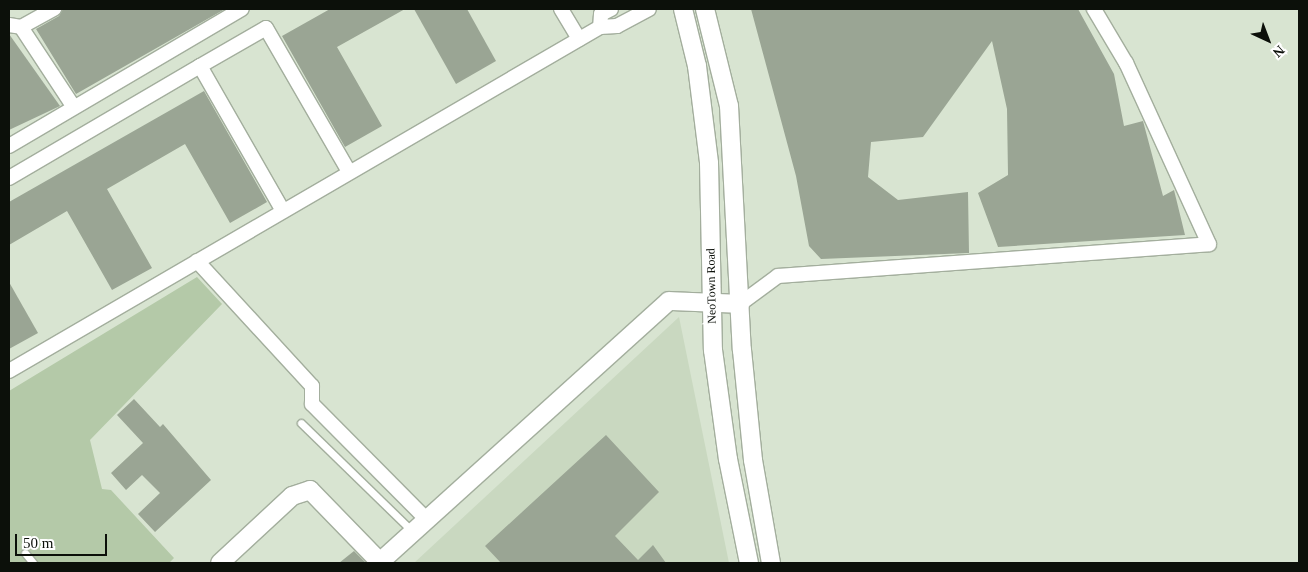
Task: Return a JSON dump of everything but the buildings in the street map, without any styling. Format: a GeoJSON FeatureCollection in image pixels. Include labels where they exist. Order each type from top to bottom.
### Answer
{"type":"FeatureCollection","features":[{"type":"Feature","properties":{"kind":"street"},"geometry":{"type":"LineString","coordinates":[[54,9],[15,26],[72,106]]}},
{"type":"Feature","properties":{"kind":"street"},"geometry":{"type":"LineString","coordinates":[[9,146],[72,106],[242,9]]}},
{"type":"Feature","properties":{"kind":"street"},"geometry":{"type":"LineString","coordinates":[[562,9],[579,39]]}},
{"type":"Feature","properties":{"kind":"street"},"geometry":{"type":"LineString","coordinates":[[600,27],[601,14],[611,9]]}},
{"type":"Feature","properties":{"kind":"street"},"geometry":{"type":"LineString","coordinates":[[9,371],[600,27],[617,26],[649,9]]}},
{"type":"Feature","properties":{"kind":"street","name":"NeoTown Road"},"geometry":{"type":"LineString","coordinates":[[683,9],[697,66],[709,163],[714,350],[728,459],[749,563]]}},
{"type":"Feature","properties":{"kind":"street"},"geometry":{"type":"LineString","coordinates":[[705,9],[729,106],[740,304],[752,460],[771,563]]}},
{"type":"Feature","properties":{"kind":"street"},"geometry":{"type":"LineString","coordinates":[[220,563],[292,496],[310,490],[380,562],[669,302],[712,301],[740,304],[778,276],[1208,244],[1126,63],[1094,9]]}},
{"type":"Feature","properties":{"kind":"street"},"geometry":{"type":"LineString","coordinates":[[9,178],[266,28],[350,172]]}},
{"type":"Feature","properties":{"kind":"street"},"geometry":{"type":"LineString","coordinates":[[200,66],[284,211]]}},
{"type":"Feature","properties":{"kind":"street"},"geometry":{"type":"LineString","coordinates":[[197,261],[312,386],[312,404],[426,520]]}},
{"type":"Feature","properties":{"kind":"lane"},"geometry":{"type":"LineString","coordinates":[[301,423],[413,532]]}},
{"type":"Feature","properties":{"kind":"lane"},"geometry":{"type":"LineString","coordinates":[[25,553],[33,563]]}},
{"type":"Feature","properties":{"kind":"shaded area"},"geometry":{"type":"Polygon","coordinates":[[[197,277],[222,304],[90,440],[102,489],[111,490],[174,558],[169,563],[9,563],[9,391],[197,277]]]}},
{"type":"Feature","properties":{"kind":"shaded area"},"geometry":{"type":"Polygon","coordinates":[[[679,317],[729,563],[414,563],[679,317]]]}}]}
